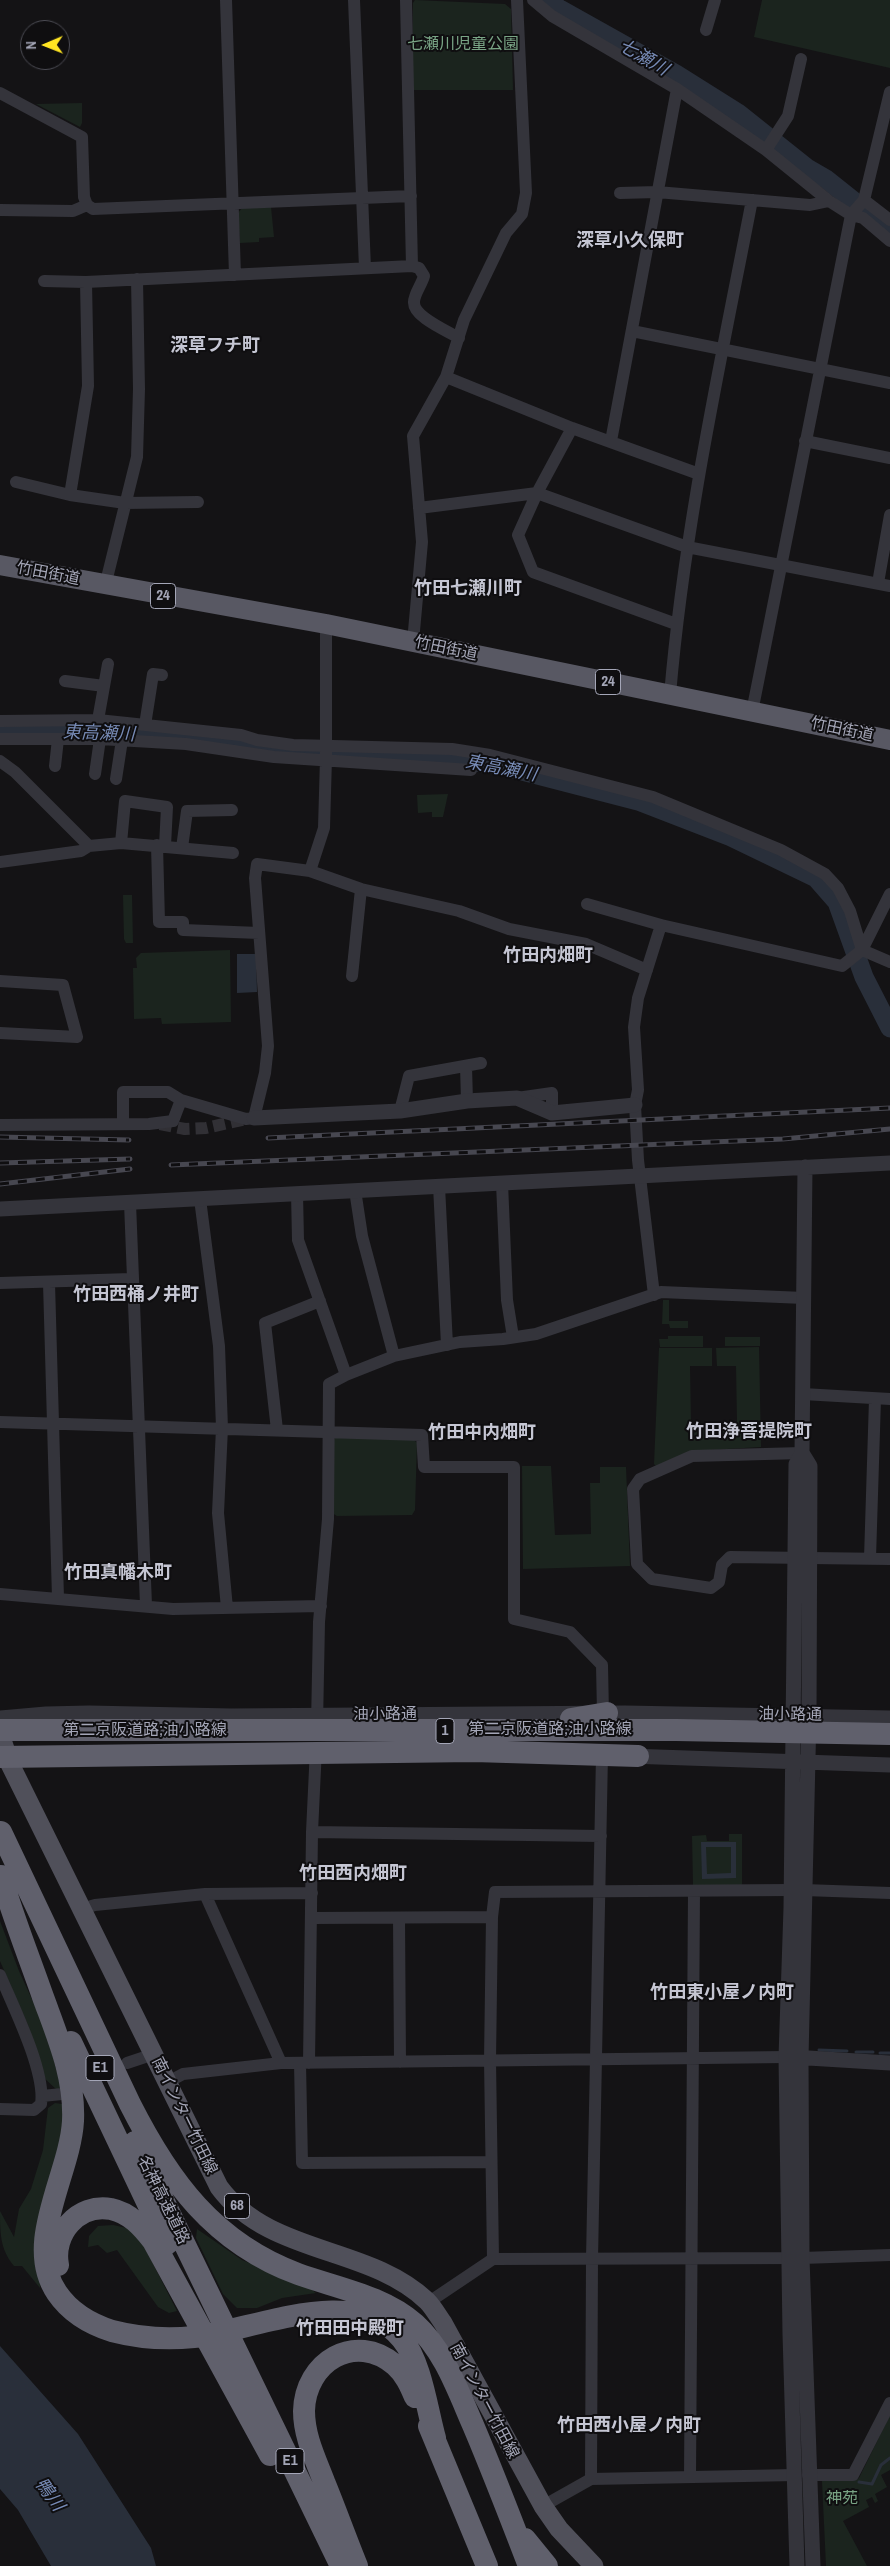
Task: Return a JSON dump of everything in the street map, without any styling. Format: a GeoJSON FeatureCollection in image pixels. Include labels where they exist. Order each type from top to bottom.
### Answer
{"type":"FeatureCollection","features":[{"type":"Feature","properties":{"kind":"highway","name":"竹田街道"},"geometry":{"type":"LineString","coordinates":[[0,565],[105,586],[326,624],[890,740]]}},
{"type":"Feature","properties":{"kind":"highway"},"geometry":{"type":"LineString","coordinates":[[0,1718],[124,1723],[558,1720],[605,1714]]}},
{"type":"Feature","properties":{"kind":"highway","name":"第二京阪道路;油小路線"},"geometry":{"type":"LineString","coordinates":[[0,1732],[676,1730],[890,1734]]}},
{"type":"Feature","properties":{"kind":"highway","name":"第二京阪道路;油小路線"},"geometry":{"type":"LineString","coordinates":[[2,1757],[545,1744],[890,1747]]}},
{"type":"Feature","properties":{"kind":"highway"},"geometry":{"type":"LineString","coordinates":[[2,1757],[474,1751],[638,1756]]}},
{"type":"Feature","properties":{"kind":"highway"},"geometry":{"type":"LineString","coordinates":[[1,1830],[144,2133],[189,2198],[220,2230],[255,2254],[296,2273],[378,2301],[406,2317],[428,2339],[446,2367],[509,2513],[529,2566]]}},
{"type":"Feature","properties":{"kind":"highway","name":"名神高速道路"},"geometry":{"type":"LineString","coordinates":[[1,1830],[26,1897],[198,2301]]}},
{"type":"Feature","properties":{"kind":"highway"},"geometry":{"type":"LineString","coordinates":[[0,1875],[63,2050],[71,2085],[71,2138],[44,2246],[46,2270],[56,2293],[73,2310],[94,2324],[123,2334],[154,2338],[196,2337],[331,2310],[367,2315],[396,2332],[409,2350],[435,2438]]}},
{"type":"Feature","properties":{"kind":"highway","name":"名神高速道路"},"geometry":{"type":"LineString","coordinates":[[0,1875],[68,2036],[198,2301],[341,2566]]}},
{"type":"Feature","properties":{"kind":"highway"},"geometry":{"type":"LineString","coordinates":[[198,2301],[138,2222],[130,2217],[110,2209],[92,2210],[75,2218],[62,2233],[57,2251],[57,2261],[64,2282],[71,2293],[97,2312],[127,2324],[158,2329],[189,2327],[331,2300],[348,2300],[378,2306],[406,2317]]}},
{"type":"Feature","properties":{"kind":"highway"},"geometry":{"type":"LineString","coordinates":[[357,2566],[306,2432],[304,2408],[312,2377],[323,2364],[339,2355],[358,2351],[377,2354],[394,2365],[408,2381],[435,2438],[487,2566]]}},
{"type":"Feature","properties":{"kind":"highway","name":"E1"},"geometry":{"type":"LineString","coordinates":[[228,2359],[270,2455],[324,2566]]}},
{"type":"Feature","properties":{"kind":"highway"},"geometry":{"type":"LineString","coordinates":[[509,2513],[532,2548],[547,2566]]}},
{"type":"Feature","properties":{"kind":"highway"},"geometry":{"type":"LineString","coordinates":[[468,2519],[498,2566]]}},
{"type":"Feature","properties":{"kind":"main road","name":"南インター竹田線"},"geometry":{"type":"LineString","coordinates":[[0,1732],[2,1757],[154,2054],[219,2187],[228,2200],[248,2217],[284,2236],[349,2259],[399,2280],[429,2302],[443,2323],[543,2506],[576,2550],[594,2566]]}},
{"type":"Feature","properties":{"kind":"street"},"geometry":{"type":"LineString","coordinates":[[226,0],[235,274]]}},
{"type":"Feature","properties":{"kind":"street"},"geometry":{"type":"LineString","coordinates":[[354,0],[365,268]]}},
{"type":"Feature","properties":{"kind":"street"},"geometry":{"type":"LineString","coordinates":[[406,0],[412,266]]}},
{"type":"Feature","properties":{"kind":"street"},"geometry":{"type":"LineString","coordinates":[[414,642],[422,542],[413,436],[446,377],[464,320],[506,233],[522,214],[526,193],[518,0]]}},
{"type":"Feature","properties":{"kind":"street"},"geometry":{"type":"LineString","coordinates":[[534,0],[552,16],[677,88],[768,148],[829,201]]}},
{"type":"Feature","properties":{"kind":"street"},"geometry":{"type":"LineString","coordinates":[[706,30],[715,0]]}},
{"type":"Feature","properties":{"kind":"street"},"geometry":{"type":"LineString","coordinates":[[768,148],[788,116],[802,60]]}},
{"type":"Feature","properties":{"kind":"street"},"geometry":{"type":"LineString","coordinates":[[610,441],[677,88]]}},
{"type":"Feature","properties":{"kind":"street"},"geometry":{"type":"LineString","coordinates":[[752,712],[819,368],[858,206],[890,92]]}},
{"type":"Feature","properties":{"kind":"street"},"geometry":{"type":"LineString","coordinates":[[0,94],[82,137],[84,197],[87,205],[93,209],[411,196]]}},
{"type":"Feature","properties":{"kind":"street"},"geometry":{"type":"LineString","coordinates":[[620,193],[657,192],[810,204],[829,201],[858,206],[890,207]]}},
{"type":"Feature","properties":{"kind":"street"},"geometry":{"type":"LineString","coordinates":[[670,695],[676,624],[687,546],[752,200]]}},
{"type":"Feature","properties":{"kind":"street"},"geometry":{"type":"LineString","coordinates":[[0,210],[73,211],[87,205]]}},
{"type":"Feature","properties":{"kind":"street"},"geometry":{"type":"LineString","coordinates":[[858,206],[890,220]]}},
{"type":"Feature","properties":{"kind":"street"},"geometry":{"type":"LineString","coordinates":[[858,206],[863,218],[890,241]]}},
{"type":"Feature","properties":{"kind":"street"},"geometry":{"type":"LineString","coordinates":[[44,281],[86,282],[412,266],[419,268],[424,276],[413,301],[415,308],[422,317],[459,338]]}},
{"type":"Feature","properties":{"kind":"street"},"geometry":{"type":"LineString","coordinates":[[105,586],[137,457],[139,389],[137,279]]}},
{"type":"Feature","properties":{"kind":"street"},"geometry":{"type":"LineString","coordinates":[[70,495],[88,386],[86,282]]}},
{"type":"Feature","properties":{"kind":"street"},"geometry":{"type":"LineString","coordinates":[[632,331],[890,382]]}},
{"type":"Feature","properties":{"kind":"street"},"geometry":{"type":"LineString","coordinates":[[446,377],[572,428],[699,474]]}},
{"type":"Feature","properties":{"kind":"street"},"geometry":{"type":"LineString","coordinates":[[572,428],[537,493],[518,535],[533,572],[676,624]]}},
{"type":"Feature","properties":{"kind":"street"},"geometry":{"type":"LineString","coordinates":[[805,441],[890,458]]}},
{"type":"Feature","properties":{"kind":"street"},"geometry":{"type":"LineString","coordinates":[[16,482],[70,495],[125,504],[198,502]]}},
{"type":"Feature","properties":{"kind":"street"},"geometry":{"type":"LineString","coordinates":[[419,508],[537,493],[687,546],[884,585],[890,515]]}},
{"type":"Feature","properties":{"kind":"street"},"geometry":{"type":"LineString","coordinates":[[310,870],[324,828],[326,624]]}},
{"type":"Feature","properties":{"kind":"street"},"geometry":{"type":"LineString","coordinates":[[98,720],[108,664]]}},
{"type":"Feature","properties":{"kind":"street"},"geometry":{"type":"LineString","coordinates":[[145,725],[153,674],[162,676]]}},
{"type":"Feature","properties":{"kind":"street"},"geometry":{"type":"LineString","coordinates":[[65,681],[104,686]]}},
{"type":"Feature","properties":{"kind":"street"},"geometry":{"type":"LineString","coordinates":[[0,721],[98,720],[241,735],[257,740],[293,745],[326,754],[471,770]]}},
{"type":"Feature","properties":{"kind":"street"},"geometry":{"type":"LineString","coordinates":[[44,739],[45,721]]}},
{"type":"Feature","properties":{"kind":"street"},"geometry":{"type":"LineString","coordinates":[[0,738],[100,739],[186,744],[274,758],[452,749],[490,755],[653,797],[781,850],[825,874],[838,888],[850,910],[862,951]]}},
{"type":"Feature","properties":{"kind":"street"},"geometry":{"type":"LineString","coordinates":[[55,766],[58,739]]}},
{"type":"Feature","properties":{"kind":"street"},"geometry":{"type":"LineString","coordinates":[[95,774],[100,739]]}},
{"type":"Feature","properties":{"kind":"street"},"geometry":{"type":"LineString","coordinates":[[116,779],[122,740]]}},
{"type":"Feature","properties":{"kind":"street"},"geometry":{"type":"LineString","coordinates":[[0,761],[15,772],[89,846]]}},
{"type":"Feature","properties":{"kind":"street"},"geometry":{"type":"LineString","coordinates":[[121,843],[126,801],[167,807],[161,846],[159,922],[183,922],[183,930],[259,933]]}},
{"type":"Feature","properties":{"kind":"street"},"geometry":{"type":"LineString","coordinates":[[182,848],[186,811],[232,810]]}},
{"type":"Feature","properties":{"kind":"street"},"geometry":{"type":"LineString","coordinates":[[0,862],[81,851],[89,846],[121,843],[233,853]]}},
{"type":"Feature","properties":{"kind":"street"},"geometry":{"type":"LineString","coordinates":[[250,1119],[265,1073],[268,1046],[255,878],[257,864],[310,870],[362,889],[459,911],[509,929],[586,944],[647,970]]}},
{"type":"Feature","properties":{"kind":"street"},"geometry":{"type":"LineString","coordinates":[[352,976],[362,889]]}},
{"type":"Feature","properties":{"kind":"street"},"geometry":{"type":"LineString","coordinates":[[586,904],[661,925],[842,966],[862,951],[890,894]]}},
{"type":"Feature","properties":{"kind":"street"},"geometry":{"type":"LineString","coordinates":[[654,1295],[640,1176],[635,1105],[638,1090],[634,1027],[638,998],[661,925]]}},
{"type":"Feature","properties":{"kind":"street"},"geometry":{"type":"LineString","coordinates":[[862,951],[890,962]]}},
{"type":"Feature","properties":{"kind":"street"},"geometry":{"type":"LineString","coordinates":[[0,981],[63,984],[77,1037],[0,1033]]}},
{"type":"Feature","properties":{"kind":"street"},"geometry":{"type":"LineString","coordinates":[[400,1111],[409,1076],[481,1064]]}},
{"type":"Feature","properties":{"kind":"street"},"geometry":{"type":"LineString","coordinates":[[466,1066],[468,1101]]}},
{"type":"Feature","properties":{"kind":"street"},"geometry":{"type":"LineString","coordinates":[[123,1124],[123,1092],[168,1092],[181,1100],[250,1119],[400,1111],[468,1101],[517,1098],[552,1113],[635,1105]]}},
{"type":"Feature","properties":{"kind":"street"},"geometry":{"type":"LineString","coordinates":[[0,1125],[149,1124],[173,1121],[181,1100]]}},
{"type":"Feature","properties":{"kind":"street"},"geometry":{"type":"LineString","coordinates":[[0,1209],[890,1163]]}},
{"type":"Feature","properties":{"kind":"street"},"geometry":{"type":"LineString","coordinates":[[797,2566],[802,2475],[795,2258],[794,2058],[798,1890],[808,1762],[809,1715],[796,1464],[802,1453],[805,1167]]}},
{"type":"Feature","properties":{"kind":"street"},"geometry":{"type":"LineString","coordinates":[[502,1183],[507,1300],[513,1337]]}},
{"type":"Feature","properties":{"kind":"street"},"geometry":{"type":"LineString","coordinates":[[439,1186],[447,1345]]}},
{"type":"Feature","properties":{"kind":"street"},"geometry":{"type":"LineString","coordinates":[[356,1190],[362,1236],[394,1356]]}},
{"type":"Feature","properties":{"kind":"street"},"geometry":{"type":"LineString","coordinates":[[297,1193],[298,1240],[346,1375]]}},
{"type":"Feature","properties":{"kind":"street"},"geometry":{"type":"LineString","coordinates":[[200,1199],[218,1346],[222,1428],[218,1513],[227,1608]]}},
{"type":"Feature","properties":{"kind":"street"},"geometry":{"type":"LineString","coordinates":[[130,1203],[131,1279],[146,1605]]}},
{"type":"Feature","properties":{"kind":"street"},"geometry":{"type":"LineString","coordinates":[[0,1283],[131,1279]]}},
{"type":"Feature","properties":{"kind":"street"},"geometry":{"type":"LineString","coordinates":[[49,1283],[58,1598]]}},
{"type":"Feature","properties":{"kind":"street"},"geometry":{"type":"LineString","coordinates":[[491,2162],[302,2163],[313,1918],[312,1832],[321,1606],[328,1519],[329,1384],[346,1375],[394,1356],[447,1345],[536,1334],[661,1292],[804,1298]]}},
{"type":"Feature","properties":{"kind":"street"},"geometry":{"type":"LineString","coordinates":[[277,1430],[265,1323],[320,1301]]}},
{"type":"Feature","properties":{"kind":"street"},"geometry":{"type":"LineString","coordinates":[[803,1394],[890,1399]]}},
{"type":"Feature","properties":{"kind":"street"},"geometry":{"type":"LineString","coordinates":[[870,1558],[875,1399]]}},
{"type":"Feature","properties":{"kind":"street"},"geometry":{"type":"LineString","coordinates":[[0,1422],[422,1435],[424,1466],[514,1467],[514,1620],[570,1632],[602,1665],[605,1714]]}},
{"type":"Feature","properties":{"kind":"street"},"geometry":{"type":"LineString","coordinates":[[802,1453],[692,1456],[640,1479],[632,1489],[637,1564],[652,1579],[711,1588],[720,1582],[722,1565],[730,1557],[801,1556],[890,1559]]}},
{"type":"Feature","properties":{"kind":"street"},"geometry":{"type":"LineString","coordinates":[[798,1890],[792,1761],[792,1714],[801,1556]]}},
{"type":"Feature","properties":{"kind":"street"},"geometry":{"type":"LineString","coordinates":[[0,1594],[146,1605],[173,1609],[321,1606]]}},
{"type":"Feature","properties":{"kind":"street","name":"油小路通"},"geometry":{"type":"LineString","coordinates":[[0,1718],[89,1713],[317,1716],[792,1714],[890,1718]]}},
{"type":"Feature","properties":{"kind":"street"},"geometry":{"type":"LineString","coordinates":[[2,1757],[315,1761],[602,1755],[890,1765]]}},
{"type":"Feature","properties":{"kind":"street"},"geometry":{"type":"LineString","coordinates":[[591,2479],[595,2061],[602,1755]]}},
{"type":"Feature","properties":{"kind":"street"},"geometry":{"type":"LineString","coordinates":[[312,1832],[600,1836]]}},
{"type":"Feature","properties":{"kind":"street"},"geometry":{"type":"LineString","coordinates":[[690,2477],[694,1890]]}},
{"type":"Feature","properties":{"kind":"street"},"geometry":{"type":"LineString","coordinates":[[493,2259],[490,2060],[492,1917],[495,1892],[798,1890],[890,1893]]}},
{"type":"Feature","properties":{"kind":"street"},"geometry":{"type":"LineString","coordinates":[[81,1910],[95,1906],[205,1894],[312,1893]]}},
{"type":"Feature","properties":{"kind":"street"},"geometry":{"type":"LineString","coordinates":[[205,1894],[281,2063]]}},
{"type":"Feature","properties":{"kind":"street"},"geometry":{"type":"LineString","coordinates":[[313,1918],[492,1917]]}},
{"type":"Feature","properties":{"kind":"street"},"geometry":{"type":"LineString","coordinates":[[399,1918],[400,2062]]}},
{"type":"Feature","properties":{"kind":"street"},"geometry":{"type":"LineString","coordinates":[[0,1975],[31,2049],[42,2096],[41,2104],[34,2110],[0,2109]]}},
{"type":"Feature","properties":{"kind":"street"},"geometry":{"type":"LineString","coordinates":[[128,2063],[154,2054]]}},
{"type":"Feature","properties":{"kind":"street"},"geometry":{"type":"LineString","coordinates":[[168,2082],[183,2074],[281,2063],[794,2058],[890,2063]]}},
{"type":"Feature","properties":{"kind":"street"},"geometry":{"type":"LineString","coordinates":[[42,2096],[62,2094]]}},
{"type":"Feature","properties":{"kind":"street"},"geometry":{"type":"LineString","coordinates":[[429,2302],[493,2259],[795,2258],[890,2254]]}},
{"type":"Feature","properties":{"kind":"street"},"geometry":{"type":"LineString","coordinates":[[543,2506],[591,2479],[853,2475],[890,2403]]}},
{"type":"Feature","properties":{"kind":"street"},"geometry":{"type":"LineString","coordinates":[[802,2475],[813,2566]]}},
{"type":"Feature","properties":{"kind":"green space","name":"七瀬川児童公園"},"geometry":{"type":"Polygon","coordinates":[[[415,0],[505,4],[511,9],[513,90],[412,90],[413,3],[415,0]]]}},
{"type":"Feature","properties":{"kind":"green space"},"geometry":{"type":"Polygon","coordinates":[[[762,0],[890,0],[890,68],[754,37],[762,0]]]}},
{"type":"Feature","properties":{"kind":"green space"},"geometry":{"type":"Polygon","coordinates":[[[82,103],[82,123],[80,127],[36,104],[82,103]]]}},
{"type":"Feature","properties":{"kind":"green space"},"geometry":{"type":"Polygon","coordinates":[[[271,207],[274,237],[259,238],[259,242],[240,243],[238,213],[242,208],[271,207]]]}},
{"type":"Feature","properties":{"kind":"green space"},"geometry":{"type":"Polygon","coordinates":[[[448,794],[443,817],[432,817],[432,812],[418,813],[417,795],[448,794]]]}},
{"type":"Feature","properties":{"kind":"green space"},"geometry":{"type":"Polygon","coordinates":[[[123,895],[132,895],[133,943],[126,943],[124,939],[123,895]]]}},
{"type":"Feature","properties":{"kind":"green space"},"geometry":{"type":"Polygon","coordinates":[[[230,950],[231,1022],[162,1024],[161,1018],[134,1019],[133,968],[137,968],[136,958],[141,953],[230,950]]]}},
{"type":"Feature","properties":{"kind":"green space"},"geometry":{"type":"Polygon","coordinates":[[[663,1300],[669,1300],[669,1321],[688,1321],[688,1328],[670,1328],[669,1324],[662,1324],[663,1300]]]}},
{"type":"Feature","properties":{"kind":"green space"},"geometry":{"type":"Polygon","coordinates":[[[668,1336],[703,1336],[703,1347],[660,1347],[659,1339],[668,1339],[668,1336]]]}},
{"type":"Feature","properties":{"kind":"green space"},"geometry":{"type":"Polygon","coordinates":[[[725,1337],[760,1337],[760,1346],[725,1346],[725,1337]]]}},
{"type":"Feature","properties":{"kind":"green space"},"geometry":{"type":"Polygon","coordinates":[[[759,1347],[761,1447],[693,1451],[657,1467],[654,1464],[659,1348],[712,1348],[712,1366],[690,1366],[691,1423],[737,1422],[736,1366],[717,1366],[716,1348],[759,1347]]]}},
{"type":"Feature","properties":{"kind":"green space"},"geometry":{"type":"Polygon","coordinates":[[[337,1436],[413,1439],[417,1443],[415,1510],[412,1515],[337,1516],[332,1513],[332,1442],[337,1436]]]}},
{"type":"Feature","properties":{"kind":"green space"},"geometry":{"type":"Polygon","coordinates":[[[522,1466],[551,1466],[555,1535],[591,1534],[590,1483],[600,1483],[600,1467],[626,1467],[630,1566],[523,1569],[522,1466]]]}},
{"type":"Feature","properties":{"kind":"green space"},"geometry":{"type":"Polygon","coordinates":[[[729,1834],[742,1834],[742,1885],[693,1885],[692,1836],[706,1835],[707,1841],[729,1841],[729,1834]]]}},
{"type":"Feature","properties":{"kind":"green space"},"geometry":{"type":"Polygon","coordinates":[[[0,1921],[19,1971],[45,2028],[61,2087],[57,2090],[43,2077],[28,2025],[0,1961],[0,1921]]]}},
{"type":"Feature","properties":{"kind":"green space"},"geometry":{"type":"Polygon","coordinates":[[[55,2103],[62,2104],[66,2112],[40,2288],[22,2266],[14,2266],[9,2260],[3,2247],[0,2211],[14,2237],[19,2209],[31,2189],[43,2150],[48,2108],[55,2103]]]}},
{"type":"Feature","properties":{"kind":"green space"},"geometry":{"type":"Polygon","coordinates":[[[113,2225],[131,2229],[140,2238],[177,2311],[169,2313],[158,2307],[117,2250],[107,2253],[98,2245],[88,2247],[89,2236],[98,2226],[113,2225]]]}},
{"type":"Feature","properties":{"kind":"green space"},"geometry":{"type":"Polygon","coordinates":[[[197,2229],[242,2260],[310,2288],[316,2293],[282,2298],[257,2308],[237,2308],[223,2294],[196,2238],[197,2229]]]}},
{"type":"Feature","properties":{"kind":"green space","name":"神苑"},"geometry":{"type":"Polygon","coordinates":[[[890,2415],[890,2470],[881,2475],[887,2487],[875,2494],[878,2501],[875,2503],[872,2497],[866,2500],[869,2507],[843,2521],[867,2566],[826,2566],[822,2481],[856,2480],[859,2478],[890,2415]]]}},
{"type":"Feature","properties":{"kind":"water"},"geometry":{"type":"Polygon","coordinates":[[[237,954],[256,954],[257,992],[237,993],[237,954]]]}},
{"type":"Feature","properties":{"kind":"water"},"geometry":{"type":"Polygon","coordinates":[[[701,1842],[736,1842],[736,1878],[702,1879],[701,1842]],[[706,1847],[707,1874],[731,1873],[731,1847],[706,1847]]]}},
{"type":"Feature","properties":{"kind":"water","name":"鴨川"},"geometry":{"type":"Polygon","coordinates":[[[0,2346],[78,2434],[151,2548],[156,2566],[51,2566],[18,2510],[0,2489],[0,2346]]]}},
{"type":"Feature","properties":{"kind":"waterway","name":"七瀬川"},"geometry":{"type":"LineString","coordinates":[[550,0],[558,8],[676,74],[738,113],[890,230]]}},
{"type":"Feature","properties":{"kind":"waterway","name":"東高瀬川"},"geometry":{"type":"LineString","coordinates":[[0,731],[101,733],[221,740],[285,750],[434,757],[499,765],[638,801],[731,837],[816,878],[837,902],[864,977],[890,1028]]}},
{"type":"Feature","properties":{"kind":"waterway"},"geometry":{"type":"LineString","coordinates":[[819,2050],[847,2051]]}},
{"type":"Feature","properties":{"kind":"waterway"},"geometry":{"type":"LineString","coordinates":[[856,2052],[873,2052]]}},
{"type":"Feature","properties":{"kind":"waterway"},"geometry":{"type":"LineString","coordinates":[[880,2053],[890,2053]]}},
{"type":"Feature","properties":{"kind":"waterway"},"geometry":{"type":"LineString","coordinates":[[859,2482],[872,2484],[881,2465],[890,2458]]}},
{"type":"Feature","properties":{"kind":"tunnel"},"geometry":{"type":"LineString","coordinates":[[160,1124],[185,1129],[206,1128],[246,1119]]}},
{"type":"Feature","properties":{"kind":"railway"},"geometry":{"type":"LineString","coordinates":[[268,1138],[890,1108]]}},
{"type":"Feature","properties":{"kind":"railway"},"geometry":{"type":"LineString","coordinates":[[171,1165],[783,1139],[890,1129]]}},
{"type":"Feature","properties":{"kind":"railway"},"geometry":{"type":"LineString","coordinates":[[0,1137],[129,1140]]}},
{"type":"Feature","properties":{"kind":"railway"},"geometry":{"type":"LineString","coordinates":[[0,1163],[130,1159]]}},
{"type":"Feature","properties":{"kind":"railway"},"geometry":{"type":"LineString","coordinates":[[0,1184],[130,1169]]}},
{"type":"Feature","properties":{"kind":"district","name":"深草小久保町"},"geometry":{"type":"Point","coordinates":[630,241]}},
{"type":"Feature","properties":{"kind":"district","name":"深草フチ町"},"geometry":{"type":"Point","coordinates":[215,346]}},
{"type":"Feature","properties":{"kind":"district","name":"竹田七瀬川町"},"geometry":{"type":"Point","coordinates":[468,589]}},
{"type":"Feature","properties":{"kind":"district","name":"竹田内畑町"},"geometry":{"type":"Point","coordinates":[548,956]}},
{"type":"Feature","properties":{"kind":"district","name":"竹田西桶ノ井町"},"geometry":{"type":"Point","coordinates":[136,1295]}},
{"type":"Feature","properties":{"kind":"district","name":"竹田浄菩提院町"},"geometry":{"type":"Point","coordinates":[749,1432]}},
{"type":"Feature","properties":{"kind":"district","name":"竹田中内畑町"},"geometry":{"type":"Point","coordinates":[482,1433]}},
{"type":"Feature","properties":{"kind":"district","name":"竹田真幡木町"},"geometry":{"type":"Point","coordinates":[118,1573]}},
{"type":"Feature","properties":{"kind":"district","name":"竹田西内畑町"},"geometry":{"type":"Point","coordinates":[353,1874]}},
{"type":"Feature","properties":{"kind":"district","name":"竹田東小屋ノ内町"},"geometry":{"type":"Point","coordinates":[722,1993]}},
{"type":"Feature","properties":{"kind":"district","name":"竹田田中殿町"},"geometry":{"type":"Point","coordinates":[350,2329]}},
{"type":"Feature","properties":{"kind":"district","name":"竹田西小屋ノ内町"},"geometry":{"type":"Point","coordinates":[629,2426]}}]}
